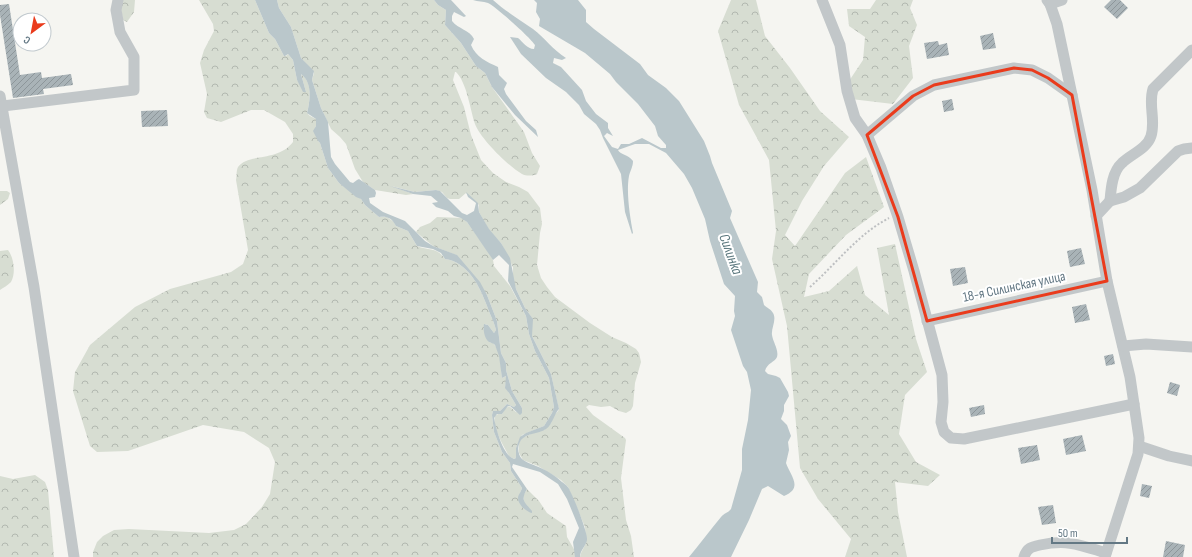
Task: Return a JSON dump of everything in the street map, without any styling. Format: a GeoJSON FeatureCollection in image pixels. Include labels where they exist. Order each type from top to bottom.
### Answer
{"type":"FeatureCollection","features":[{"type":"Feature","properties":{"kind":"street"},"geometry":{"type":"LineString","coordinates":[[74,557],[34,287],[1,101],[134,90],[134,57],[120,32],[116,10],[118,0]]}},
{"type":"Feature","properties":{"kind":"street"},"geometry":{"type":"LineString","coordinates":[[822,0],[840,45],[846,91],[855,118],[867,135],[881,168],[897,213],[914,270],[942,375],[941,422],[944,432],[951,438],[964,439],[1134,404]]}},
{"type":"Feature","properties":{"kind":"street"},"geometry":{"type":"LineString","coordinates":[[1024,557],[1026,551],[1030,547],[1065,542],[1078,544],[1106,555],[1138,454],[1140,438],[1123,346],[1107,281],[1096,216],[1072,95],[1057,24],[1049,2],[1062,0]]}},
{"type":"Feature","properties":{"kind":"street"},"geometry":{"type":"LineString","coordinates":[[1110,201],[1117,169],[1122,162],[1142,147],[1151,137],[1153,125],[1150,98],[1152,89],[1192,50]]}},
{"type":"Feature","properties":{"kind":"street"},"geometry":{"type":"LineString","coordinates":[[867,135],[913,96],[934,85],[1014,68],[1032,70],[1048,78],[1072,95]]}},
{"type":"Feature","properties":{"kind":"street"},"geometry":{"type":"LineString","coordinates":[[1096,216],[1110,201],[1124,197],[1140,188],[1178,151],[1184,148],[1192,148]]}},
{"type":"Feature","properties":{"kind":"street","name":"18-я Силинская улица"},"geometry":{"type":"LineString","coordinates":[[927,321],[1107,281]]}},
{"type":"Feature","properties":{"kind":"street"},"geometry":{"type":"LineString","coordinates":[[1123,346],[1146,344],[1192,347]]}},
{"type":"Feature","properties":{"kind":"street"},"geometry":{"type":"LineString","coordinates":[[1139,446],[1169,456],[1192,461]]}},
{"type":"Feature","properties":{"kind":"path"},"geometry":{"type":"LineString","coordinates":[[810,287],[856,242],[878,224],[897,213]]}},
{"type":"Feature","properties":{"kind":"highlighted area"},"geometry":{"type":"Polygon","coordinates":[[[1014,68],[1032,70],[1048,78],[1072,95],[1107,281],[927,321],[898,217],[867,135],[913,96],[934,85],[1014,68]]]}},
{"type":"Feature","properties":{"kind":"green space"},"geometry":{"type":"Polygon","coordinates":[[[119,0],[135,0],[134,12],[127,22],[123,20],[119,0]]]}},
{"type":"Feature","properties":{"kind":"green space"},"geometry":{"type":"Polygon","coordinates":[[[199,0],[255,0],[269,33],[275,39],[284,56],[288,54],[293,60],[297,80],[306,92],[301,74],[305,77],[310,92],[307,113],[316,119],[315,128],[318,141],[328,168],[339,183],[361,199],[365,205],[379,217],[387,217],[394,222],[396,226],[408,231],[417,246],[436,251],[445,259],[460,265],[472,276],[481,291],[494,324],[496,330],[494,333],[488,325],[485,324],[489,342],[493,343],[498,350],[502,378],[506,376],[505,386],[516,405],[514,407],[507,404],[500,411],[493,411],[492,415],[494,432],[502,452],[510,463],[511,471],[522,488],[518,499],[524,500],[523,496],[527,489],[539,501],[547,513],[566,526],[567,537],[575,551],[575,557],[93,557],[93,552],[97,542],[103,536],[114,530],[129,529],[209,533],[234,530],[246,524],[262,507],[270,494],[275,462],[269,448],[244,432],[203,425],[128,451],[97,452],[90,446],[73,391],[75,372],[90,345],[135,307],[170,289],[231,272],[243,264],[248,250],[236,180],[238,167],[249,160],[279,152],[287,148],[293,142],[293,134],[285,122],[264,110],[251,110],[221,122],[207,118],[204,112],[207,94],[200,63],[204,50],[214,31],[213,24],[199,0]]]}},
{"type":"Feature","properties":{"kind":"green space"},"geometry":{"type":"Polygon","coordinates":[[[277,0],[434,0],[438,5],[446,10],[445,25],[461,43],[476,66],[485,73],[492,87],[524,132],[532,153],[540,166],[537,174],[529,176],[525,175],[516,170],[496,152],[478,130],[466,89],[460,77],[455,72],[453,80],[464,107],[471,135],[481,160],[493,173],[506,182],[528,192],[540,208],[542,224],[537,265],[541,278],[555,297],[590,323],[612,337],[636,349],[639,353],[641,362],[635,383],[633,406],[631,410],[626,413],[610,406],[601,407],[589,405],[586,407],[593,415],[626,440],[621,478],[626,520],[631,536],[634,557],[580,557],[586,543],[585,527],[568,487],[561,480],[538,466],[523,460],[519,453],[519,443],[522,438],[537,431],[544,430],[551,423],[554,415],[559,410],[551,374],[532,336],[532,318],[525,308],[516,289],[513,279],[513,267],[501,243],[489,230],[479,212],[479,205],[466,193],[459,199],[450,199],[447,198],[442,192],[436,190],[415,192],[391,186],[413,194],[406,195],[375,190],[363,182],[355,169],[346,144],[331,129],[321,108],[312,80],[314,73],[301,58],[291,27],[279,8],[277,0]]]}},
{"type":"Feature","properties":{"kind":"green space"},"geometry":{"type":"Polygon","coordinates":[[[731,0],[756,0],[765,36],[790,68],[820,111],[849,137],[824,166],[802,201],[785,235],[795,246],[845,173],[866,157],[884,207],[846,235],[809,274],[804,297],[829,291],[857,266],[865,295],[889,315],[877,248],[895,244],[916,339],[927,372],[905,395],[899,434],[916,462],[940,475],[928,486],[895,482],[898,512],[907,557],[845,557],[851,539],[818,499],[800,468],[787,326],[772,259],[776,231],[769,160],[739,105],[718,31],[731,0]]]}},
{"type":"Feature","properties":{"kind":"green space"},"geometry":{"type":"Polygon","coordinates":[[[876,0],[913,0],[910,8],[917,25],[909,46],[913,78],[893,104],[851,99],[849,81],[863,60],[865,37],[849,26],[847,9],[870,9],[876,0]]]}},
{"type":"Feature","properties":{"kind":"green space"},"geometry":{"type":"Polygon","coordinates":[[[0,191],[7,191],[10,193],[8,199],[0,205],[0,191]]]}},
{"type":"Feature","properties":{"kind":"green space"},"geometry":{"type":"Polygon","coordinates":[[[437,217],[462,218],[467,222],[487,250],[493,260],[494,266],[510,286],[526,316],[529,334],[535,351],[549,378],[554,407],[552,413],[544,426],[522,435],[516,448],[515,459],[509,456],[499,436],[494,420],[495,416],[502,414],[509,406],[516,412],[522,413],[522,408],[512,391],[506,370],[506,363],[501,353],[497,321],[487,295],[456,255],[433,246],[416,232],[420,227],[430,223],[437,217]]]}},
{"type":"Feature","properties":{"kind":"green space"},"geometry":{"type":"Polygon","coordinates":[[[8,250],[13,261],[13,278],[11,282],[0,290],[0,251],[8,250]]]}},
{"type":"Feature","properties":{"kind":"green space"},"geometry":{"type":"Polygon","coordinates":[[[35,475],[45,482],[48,490],[54,557],[0,557],[0,476],[13,479],[35,475]]]}},
{"type":"Feature","properties":{"kind":"water"},"geometry":{"type":"Polygon","coordinates":[[[255,0],[277,0],[279,8],[291,27],[301,58],[314,71],[312,80],[321,108],[328,122],[331,157],[335,164],[350,182],[353,183],[359,179],[375,190],[375,197],[369,198],[370,203],[383,212],[405,221],[425,241],[433,246],[457,255],[480,282],[487,295],[497,321],[501,353],[506,363],[506,370],[512,391],[522,408],[522,413],[520,415],[508,406],[502,414],[497,414],[494,418],[498,435],[504,448],[511,457],[515,459],[516,448],[520,437],[544,426],[554,407],[549,378],[535,351],[529,334],[526,316],[508,281],[509,265],[499,255],[493,260],[467,222],[454,216],[448,211],[436,207],[432,203],[438,202],[431,196],[413,194],[390,186],[415,192],[440,191],[462,213],[467,215],[474,211],[476,203],[468,197],[466,192],[478,203],[479,212],[489,229],[501,243],[510,258],[516,289],[525,308],[533,319],[532,336],[551,374],[559,409],[546,429],[528,435],[522,439],[518,446],[519,453],[523,460],[549,472],[569,488],[587,536],[587,540],[580,557],[575,557],[573,542],[579,528],[567,499],[558,484],[540,472],[513,464],[512,467],[527,489],[524,496],[524,501],[532,513],[523,508],[518,501],[522,488],[511,471],[510,463],[502,452],[494,432],[492,415],[493,411],[500,411],[507,404],[514,407],[516,405],[505,388],[506,376],[502,378],[499,356],[495,345],[489,342],[485,336],[484,324],[488,325],[494,333],[496,330],[477,284],[467,270],[453,261],[445,259],[441,253],[433,249],[417,246],[408,231],[396,226],[389,218],[379,217],[365,205],[361,199],[356,197],[339,183],[328,168],[320,143],[313,131],[316,126],[316,119],[307,113],[310,92],[307,82],[301,74],[306,92],[303,92],[297,80],[293,60],[288,54],[284,56],[275,39],[269,33],[255,0]]]}},
{"type":"Feature","properties":{"kind":"water"},"geometry":{"type":"Polygon","coordinates":[[[434,0],[451,0],[466,16],[464,17],[454,12],[452,21],[472,36],[474,39],[471,45],[479,56],[498,67],[499,75],[507,83],[504,89],[506,94],[526,121],[536,130],[538,137],[515,115],[492,87],[485,73],[476,66],[461,43],[445,25],[446,10],[438,5],[434,0]]]}},
{"type":"Feature","properties":{"kind":"water","name":"Силинка"},"geometry":{"type":"Polygon","coordinates":[[[473,0],[493,0],[533,29],[566,58],[562,60],[554,58],[553,63],[561,67],[582,90],[586,101],[596,114],[608,123],[608,128],[613,136],[607,133],[604,136],[612,147],[618,149],[621,144],[629,144],[642,138],[661,148],[666,148],[666,145],[658,136],[655,126],[638,104],[610,74],[585,53],[539,26],[540,19],[536,12],[537,3],[534,0],[578,0],[586,10],[586,22],[640,64],[648,75],[666,88],[679,101],[704,141],[732,211],[730,218],[758,282],[757,292],[762,297],[764,305],[771,310],[774,316],[772,335],[777,357],[767,366],[765,371],[768,374],[780,378],[789,396],[784,405],[784,411],[781,419],[787,425],[791,436],[788,442],[789,450],[786,463],[794,481],[793,489],[790,493],[784,496],[768,486],[762,489],[731,557],[689,557],[721,517],[731,509],[742,470],[742,449],[748,420],[751,390],[747,372],[743,366],[731,330],[735,316],[735,296],[724,284],[710,241],[705,219],[692,188],[684,174],[666,153],[649,144],[635,144],[618,150],[620,153],[629,157],[633,161],[628,182],[632,234],[625,212],[621,174],[596,124],[584,114],[579,105],[566,92],[546,78],[521,54],[510,37],[518,38],[527,47],[534,49],[535,45],[527,36],[492,5],[486,2],[473,0]]]}},
{"type":"Feature","properties":{"kind":"building"},"geometry":{"type":"Polygon","coordinates":[[[1111,0],[1120,0],[1128,8],[1117,19],[1104,7],[1111,0]]]}},
{"type":"Feature","properties":{"kind":"building"},"geometry":{"type":"Polygon","coordinates":[[[9,4],[12,23],[12,52],[16,52],[20,75],[41,72],[42,78],[71,74],[73,85],[43,89],[44,94],[13,98],[0,15],[0,5],[9,4]]]}},
{"type":"Feature","properties":{"kind":"building"},"geometry":{"type":"Polygon","coordinates":[[[993,33],[996,48],[983,50],[980,36],[993,33]]]}},
{"type":"Feature","properties":{"kind":"building"},"geometry":{"type":"Polygon","coordinates":[[[938,41],[939,45],[947,43],[949,55],[927,59],[924,43],[938,41]]]}},
{"type":"Feature","properties":{"kind":"building"},"geometry":{"type":"Polygon","coordinates":[[[952,99],[954,110],[944,112],[942,101],[952,99]]]}},
{"type":"Feature","properties":{"kind":"building"},"geometry":{"type":"Polygon","coordinates":[[[167,110],[168,126],[142,127],[141,111],[167,110]]]}},
{"type":"Feature","properties":{"kind":"building"},"geometry":{"type":"Polygon","coordinates":[[[1081,248],[1085,264],[1070,267],[1067,251],[1081,248]]]}},
{"type":"Feature","properties":{"kind":"building"},"geometry":{"type":"Polygon","coordinates":[[[965,267],[968,283],[953,286],[950,269],[965,267]]]}},
{"type":"Feature","properties":{"kind":"building"},"geometry":{"type":"Polygon","coordinates":[[[1086,304],[1090,320],[1075,323],[1072,307],[1086,304]]]}},
{"type":"Feature","properties":{"kind":"building"},"geometry":{"type":"Polygon","coordinates":[[[1113,354],[1115,364],[1106,366],[1104,356],[1113,354]]]}},
{"type":"Feature","properties":{"kind":"building"},"geometry":{"type":"Polygon","coordinates":[[[1170,382],[1180,385],[1177,396],[1167,393],[1170,382]]]}},
{"type":"Feature","properties":{"kind":"building"},"geometry":{"type":"Polygon","coordinates":[[[984,405],[985,414],[971,417],[969,408],[984,405]]]}},
{"type":"Feature","properties":{"kind":"building"},"geometry":{"type":"Polygon","coordinates":[[[1082,435],[1086,451],[1066,455],[1063,439],[1082,435]]]}},
{"type":"Feature","properties":{"kind":"building"},"geometry":{"type":"Polygon","coordinates":[[[1037,445],[1040,460],[1021,464],[1018,448],[1037,445]]]}},
{"type":"Feature","properties":{"kind":"building"},"geometry":{"type":"Polygon","coordinates":[[[1142,484],[1152,486],[1149,498],[1140,496],[1142,484]]]}},
{"type":"Feature","properties":{"kind":"building"},"geometry":{"type":"Polygon","coordinates":[[[1053,505],[1056,523],[1042,525],[1038,507],[1053,505]]]}},
{"type":"Feature","properties":{"kind":"building"},"geometry":{"type":"Polygon","coordinates":[[[1166,541],[1185,545],[1183,557],[1163,557],[1166,541]]]}}]}
